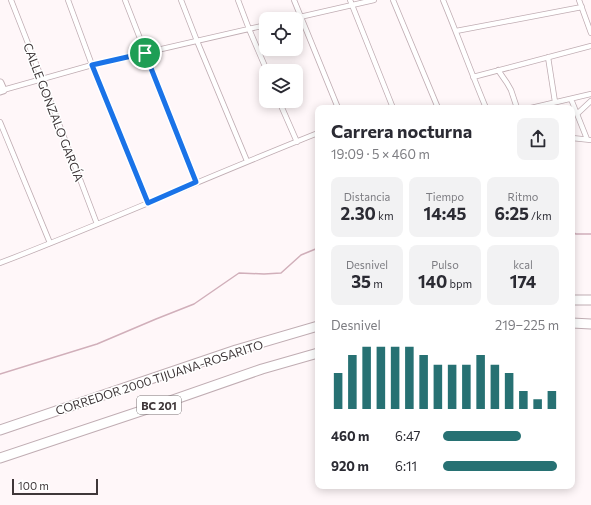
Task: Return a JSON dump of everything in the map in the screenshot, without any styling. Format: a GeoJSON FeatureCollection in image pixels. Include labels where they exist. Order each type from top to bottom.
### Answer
{"type":"FeatureCollection","features":[{"type":"Feature","properties":{"kind":"highway"},"geometry":{"type":"LineString","coordinates":[[575,300],[591,300]]}},
{"type":"Feature","properties":{"kind":"highway"},"geometry":{"type":"LineString","coordinates":[[575,323],[591,324]]}},
{"type":"Feature","properties":{"kind":"highway","name":"CORREDOR 2000 TIJUANA-ROSARITO"},"geometry":{"type":"LineString","coordinates":[[0,430],[229,353],[315,327]]}},
{"type":"Feature","properties":{"kind":"highway","name":"CORREDOR 2000 TIJUANA-ROSARITO"},"geometry":{"type":"LineString","coordinates":[[0,458],[262,369],[315,354]]}},
{"type":"Feature","properties":{"kind":"street","name":"CALLE GONZALO GARCÍA"},"geometry":{"type":"LineString","coordinates":[[11,0],[97,224]]}},
{"type":"Feature","properties":{"kind":"street"},"geometry":{"type":"LineString","coordinates":[[68,0],[92,65],[148,203]]}},
{"type":"Feature","properties":{"kind":"street"},"geometry":{"type":"LineString","coordinates":[[125,0],[196,182]]}},
{"type":"Feature","properties":{"kind":"street"},"geometry":{"type":"LineString","coordinates":[[181,0],[247,161]]}},
{"type":"Feature","properties":{"kind":"street"},"geometry":{"type":"LineString","coordinates":[[238,0],[264,64]]}},
{"type":"Feature","properties":{"kind":"street"},"geometry":{"type":"LineString","coordinates":[[294,0],[298,12]]}},
{"type":"Feature","properties":{"kind":"street"},"geometry":{"type":"LineString","coordinates":[[350,0],[392,105]]}},
{"type":"Feature","properties":{"kind":"street"},"geometry":{"type":"LineString","coordinates":[[303,16],[374,0]]}},
{"type":"Feature","properties":{"kind":"street"},"geometry":{"type":"LineString","coordinates":[[394,0],[437,105]]}},
{"type":"Feature","properties":{"kind":"street"},"geometry":{"type":"LineString","coordinates":[[443,0],[485,105]]}},
{"type":"Feature","properties":{"kind":"street"},"geometry":{"type":"LineString","coordinates":[[579,0],[591,33]]}},
{"type":"Feature","properties":{"kind":"street"},"geometry":{"type":"LineString","coordinates":[[456,31],[582,8]]}},
{"type":"Feature","properties":{"kind":"street"},"geometry":{"type":"LineString","coordinates":[[303,24],[337,105]]}},
{"type":"Feature","properties":{"kind":"street"},"geometry":{"type":"LineString","coordinates":[[1,88],[42,79],[92,65],[259,27]]}},
{"type":"Feature","properties":{"kind":"street"},"geometry":{"type":"LineString","coordinates":[[473,77],[591,46]]}},
{"type":"Feature","properties":{"kind":"street"},"geometry":{"type":"LineString","coordinates":[[548,57],[555,102]]}},
{"type":"Feature","properties":{"kind":"street"},"geometry":{"type":"LineString","coordinates":[[498,70],[511,90],[516,105]]}},
{"type":"Feature","properties":{"kind":"street"},"geometry":{"type":"LineString","coordinates":[[542,105],[591,94]]}},
{"type":"Feature","properties":{"kind":"street"},"geometry":{"type":"LineString","coordinates":[[571,99],[573,105]]}},
{"type":"Feature","properties":{"kind":"street"},"geometry":{"type":"LineString","coordinates":[[577,114],[591,101]]}},
{"type":"Feature","properties":{"kind":"street"},"geometry":{"type":"LineString","coordinates":[[283,108],[297,142]]}},
{"type":"Feature","properties":{"kind":"street"},"geometry":{"type":"LineString","coordinates":[[575,109],[589,139],[575,138]]}},
{"type":"Feature","properties":{"kind":"street"},"geometry":{"type":"LineString","coordinates":[[0,122],[50,244]]}},
{"type":"Feature","properties":{"kind":"street"},"geometry":{"type":"LineString","coordinates":[[0,263],[50,244],[196,182],[315,134]]}},
{"type":"Feature","properties":{"kind":"waterway"},"geometry":{"type":"LineString","coordinates":[[575,234],[591,234]]}},
{"type":"Feature","properties":{"kind":"waterway"},"geometry":{"type":"LineString","coordinates":[[0,374],[97,344],[194,304],[239,273],[281,273],[301,255],[315,249]]}},
{"type":"Feature","properties":{"kind":"route"},"geometry":{"type":"LineString","coordinates":[[145,53],[196,182],[148,203],[92,65],[145,53]]}}]}
